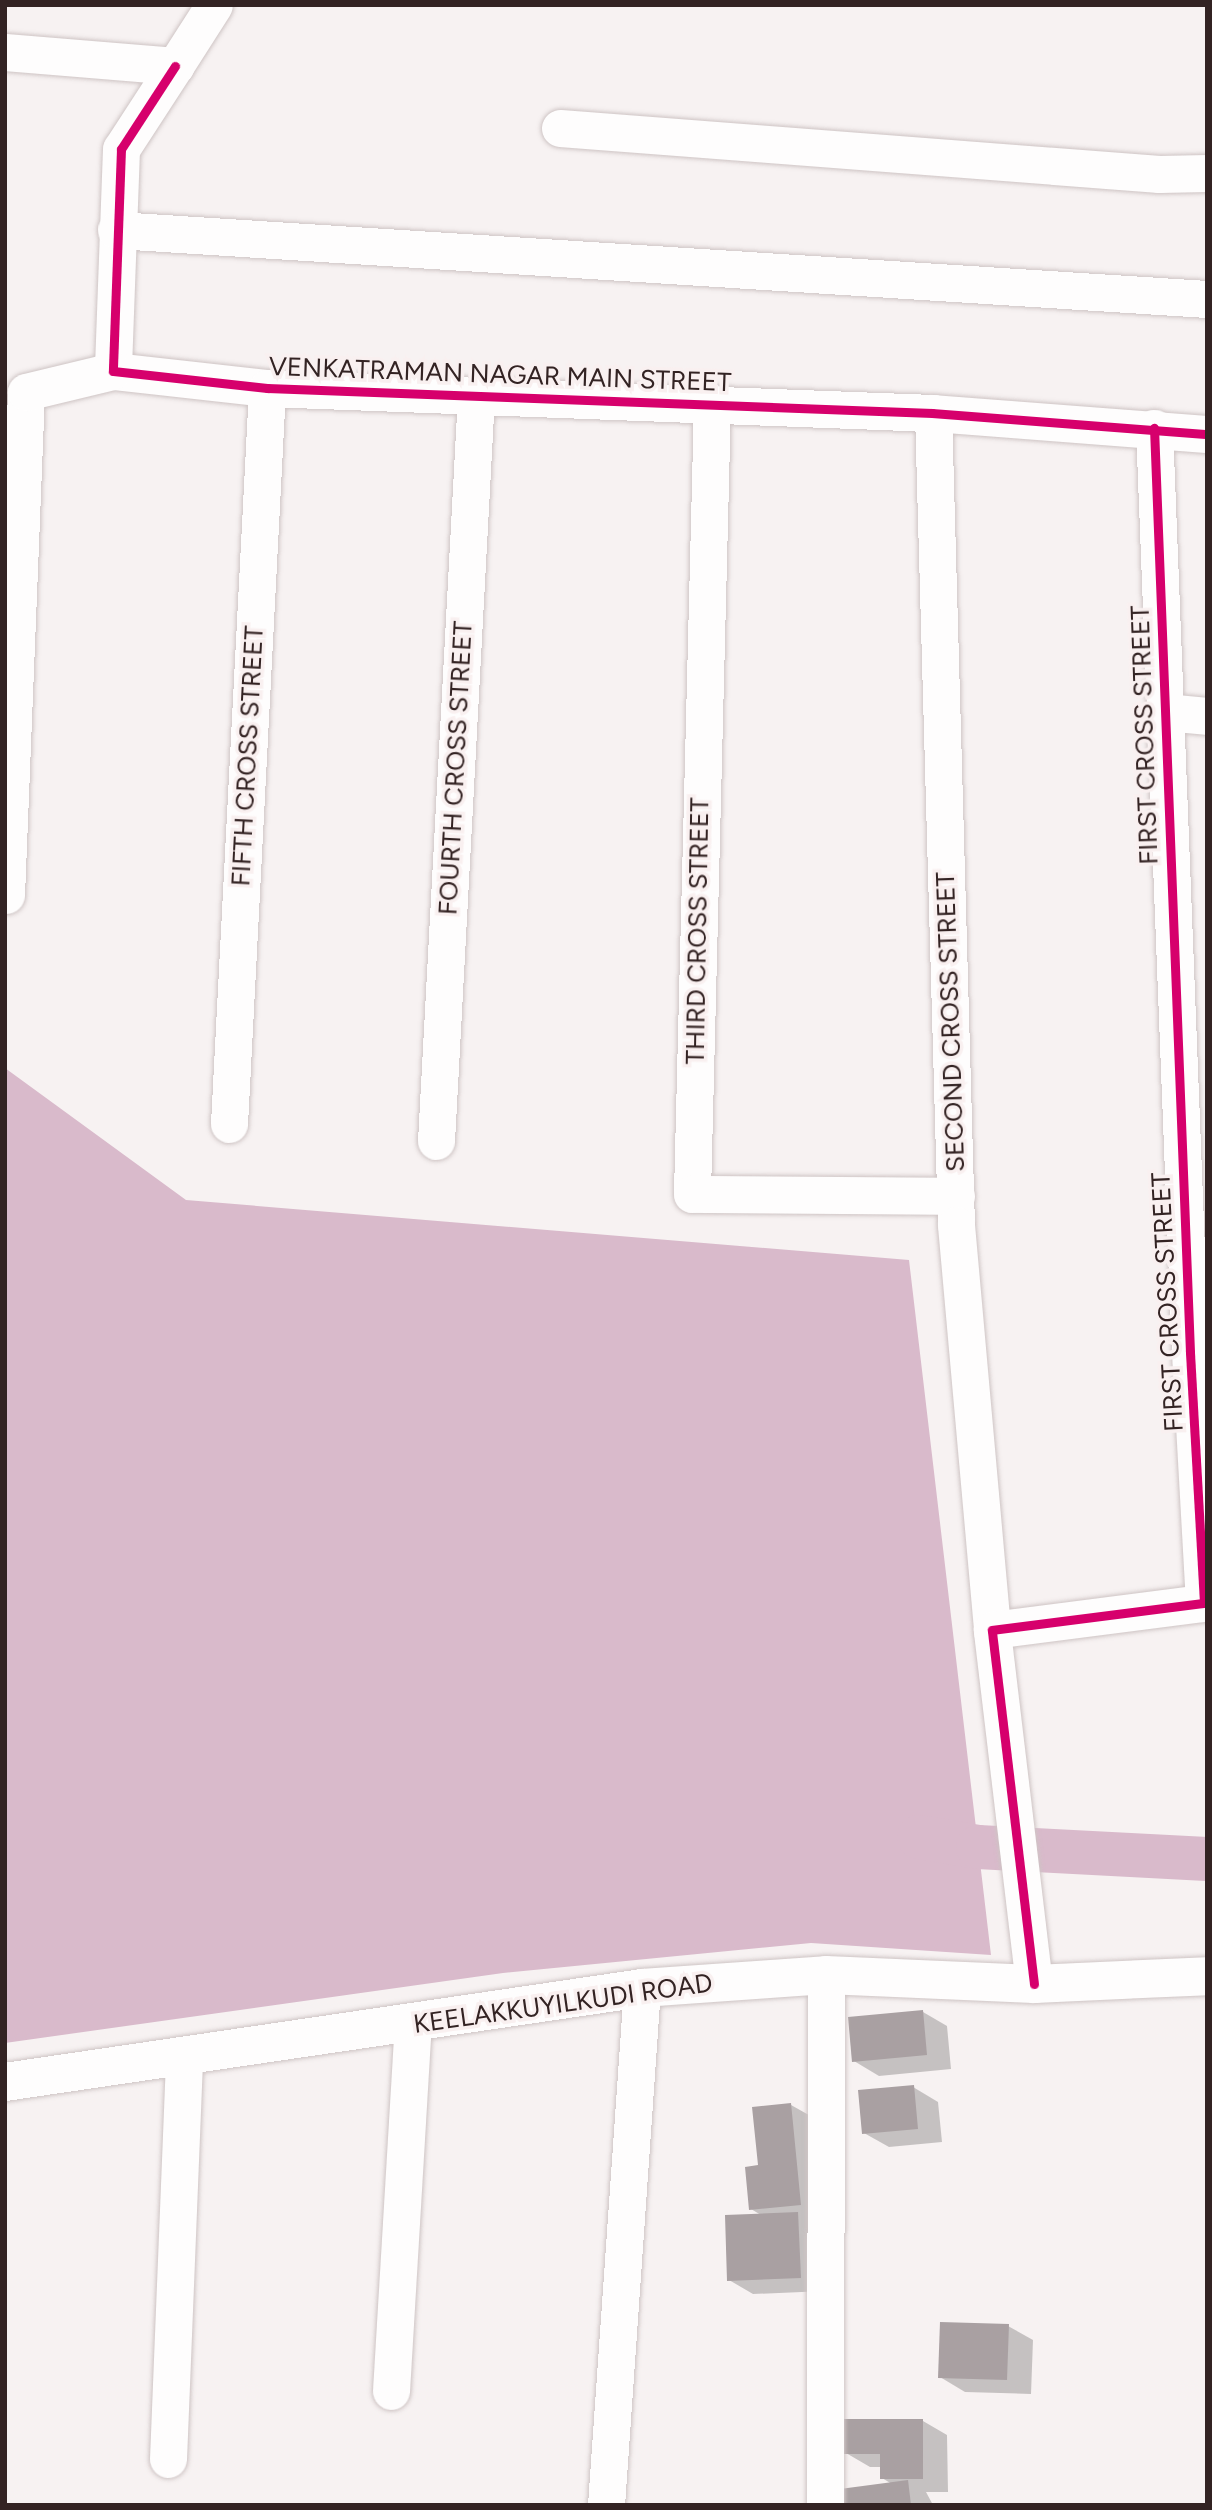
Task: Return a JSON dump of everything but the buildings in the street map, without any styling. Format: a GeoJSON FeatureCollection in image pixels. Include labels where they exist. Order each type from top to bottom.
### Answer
{"type":"FeatureCollection","features":[{"type":"Feature","properties":{"kind":"street"},"geometry":{"type":"LineString","coordinates":[[113,372],[121,149],[214,5]]}},
{"type":"Feature","properties":{"kind":"street"},"geometry":{"type":"LineString","coordinates":[[5,52],[175,66]]}},
{"type":"Feature","properties":{"kind":"street"},"geometry":{"type":"LineString","coordinates":[[560,128],[1159,174],[1207,173]]}},
{"type":"Feature","properties":{"kind":"street"},"geometry":{"type":"LineString","coordinates":[[116,230],[1207,299]]}},
{"type":"Feature","properties":{"kind":"street","name":"VENKATRAMAN NAGAR MAIN STREET"},"geometry":{"type":"LineString","coordinates":[[6,895],[26,392],[113,372],[267,388],[933,413],[1207,434]]}},
{"type":"Feature","properties":{"kind":"street","name":"FIFTH CROSS STREET"},"geometry":{"type":"LineString","coordinates":[[229,1124],[267,388]]}},
{"type":"Feature","properties":{"kind":"street","name":"FOURTH CROSS STREET"},"geometry":{"type":"LineString","coordinates":[[436,1141],[476,395]]}},
{"type":"Feature","properties":{"kind":"street","name":"THIRD CROSS STREET"},"geometry":{"type":"LineString","coordinates":[[712,403],[692,1194],[956,1196]]}},
{"type":"Feature","properties":{"kind":"street","name":"SECOND CROSS STREET"},"geometry":{"type":"LineString","coordinates":[[933,413],[956,1196],[992,1630]]}},
{"type":"Feature","properties":{"kind":"street","name":"FIRST CROSS STREET"},"geometry":{"type":"LineString","coordinates":[[992,1630],[1204,1604],[1190,1352],[1154,428]]}},
{"type":"Feature","properties":{"kind":"street"},"geometry":{"type":"LineString","coordinates":[[1165,712],[1207,716]]}},
{"type":"Feature","properties":{"kind":"street"},"geometry":{"type":"LineString","coordinates":[[992,1630],[1034,1984]]}},
{"type":"Feature","properties":{"kind":"street","name":"KEELAKKUYILKUDI ROAD"},"geometry":{"type":"LineString","coordinates":[[5,2082],[184,2059],[642,1988],[826,1975],[1034,1984],[1204,1972]]}},
{"type":"Feature","properties":{"kind":"street"},"geometry":{"type":"LineString","coordinates":[[825,2505],[826,1975]]}},
{"type":"Feature","properties":{"kind":"street"},"geometry":{"type":"LineString","coordinates":[[606,2505],[642,1988]]}},
{"type":"Feature","properties":{"kind":"street"},"geometry":{"type":"LineString","coordinates":[[391,2391],[413,2024]]}},
{"type":"Feature","properties":{"kind":"street"},"geometry":{"type":"LineString","coordinates":[[168,2459],[184,2059]]}},
{"type":"Feature","properties":{"kind":"shaded area"},"geometry":{"type":"Polygon","coordinates":[[[5,1068],[186,1200],[909,1260],[991,1955],[811,1943],[503,1973],[5,2043],[5,1068]]]}},
{"type":"Feature","properties":{"kind":"waterway"},"geometry":{"type":"LineString","coordinates":[[919,1837],[978,1847],[1207,1859]]}},
{"type":"Feature","properties":{"kind":"cycle path"},"geometry":{"type":"LineString","coordinates":[[175,66],[121,149],[113,371],[267,388],[933,413],[1207,434]]}},
{"type":"Feature","properties":{"kind":"cycle path"},"geometry":{"type":"LineString","coordinates":[[1034,1984],[992,1630],[1204,1603],[1190,1352],[1154,428]]}}]}
